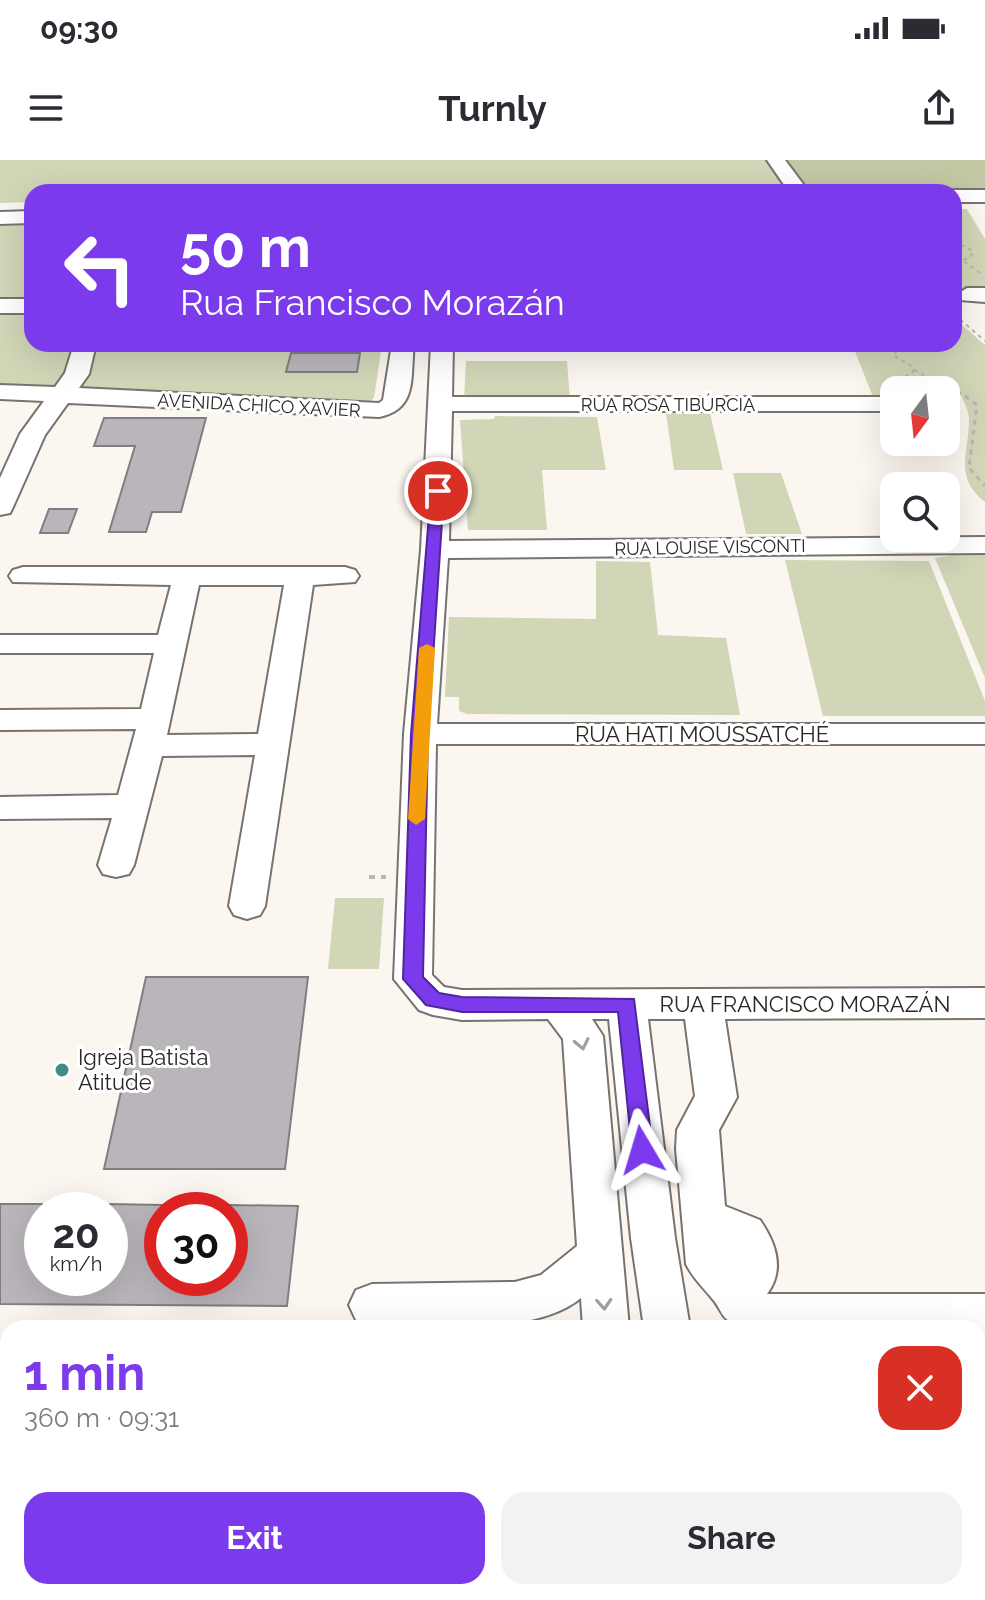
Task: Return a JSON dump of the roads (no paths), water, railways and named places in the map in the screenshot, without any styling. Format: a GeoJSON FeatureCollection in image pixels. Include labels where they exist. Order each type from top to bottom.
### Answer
{"type":"FeatureCollection","features":[{"type":"Feature","properties":{"kind":"street"},"geometry":{"type":"LineString","coordinates":[[776,160],[793,184]]}},
{"type":"Feature","properties":{"kind":"street"},"geometry":{"type":"LineString","coordinates":[[962,199],[985,196]]}},
{"type":"Feature","properties":{"kind":"street"},"geometry":{"type":"LineString","coordinates":[[962,201],[985,205]]}},
{"type":"Feature","properties":{"kind":"street"},"geometry":{"type":"LineString","coordinates":[[0,218],[24,217]]}},
{"type":"Feature","properties":{"kind":"street"},"geometry":{"type":"LineString","coordinates":[[0,306],[24,306]]}},
{"type":"Feature","properties":{"kind":"street"},"geometry":{"type":"LineString","coordinates":[[0,507],[7,474],[77,374],[83,352]]}},
{"type":"Feature","properties":{"kind":"street","name":"AVENIDA CHICO XAVIER"},"geometry":{"type":"LineString","coordinates":[[62,396],[379,410],[395,402],[402,352]]}},
{"type":"Feature","properties":{"kind":"street"},"geometry":{"type":"LineString","coordinates":[[420,734],[435,550],[442,352]]}},
{"type":"Feature","properties":{"kind":"street"},"geometry":{"type":"LineString","coordinates":[[0,392],[62,396]]}},
{"type":"Feature","properties":{"kind":"street","name":"RUA ROSA TIBÚRCIA"},"geometry":{"type":"LineString","coordinates":[[441,404],[880,392]]}},
{"type":"Feature","properties":{"kind":"street","name":"RUA LOUISE VISCONTI"},"geometry":{"type":"LineString","coordinates":[[435,550],[985,545]]}},
{"type":"Feature","properties":{"kind":"street"},"geometry":{"type":"LineString","coordinates":[[23,576],[345,576]]}},
{"type":"Feature","properties":{"kind":"street"},"geometry":{"type":"LineString","coordinates":[[116,865],[187,576]]}},
{"type":"Feature","properties":{"kind":"street"},"geometry":{"type":"LineString","coordinates":[[247,906],[300,576]]}},
{"type":"Feature","properties":{"kind":"street"},"geometry":{"type":"LineString","coordinates":[[0,644],[170,644]]}},
{"type":"Feature","properties":{"kind":"street"},"geometry":{"type":"LineString","coordinates":[[0,720],[272,744]]}},
{"type":"Feature","properties":{"kind":"street","name":"RUA HATI MOUSSATCHÉ"},"geometry":{"type":"LineString","coordinates":[[420,734],[985,734]]}},
{"type":"Feature","properties":{"kind":"street","name":"RUA FRANCISCO MORAZÁN"},"geometry":{"type":"LineString","coordinates":[[420,734],[413,979],[433,1000],[462,1005],[985,1003]]}},
{"type":"Feature","properties":{"kind":"street"},"geometry":{"type":"LineString","coordinates":[[0,808],[131,806]]}},
{"type":"Feature","properties":{"kind":"street"},"geometry":{"type":"LineString","coordinates":[[559,1005],[583,1036],[605,1320]]}},
{"type":"Feature","properties":{"kind":"street"},"geometry":{"type":"LineString","coordinates":[[627,1005],[653,1238],[666,1320]]}},
{"type":"Feature","properties":{"kind":"street"},"geometry":{"type":"LineString","coordinates":[[703,1005],[716,1097],[696,1139],[709,1264],[717,1276],[729,1282],[739,1304],[765,1315],[985,1315]]}},
{"type":"Feature","properties":{"kind":"street"},"geometry":{"type":"LineString","coordinates":[[372,1305],[515,1303],[555,1291],[600,1239],[653,1238]]}},
{"type":"Feature","properties":{"kind":"place","name":"Igreja Batista Atitude"},"geometry":{"type":"Point","coordinates":[62,1070]}}]}
